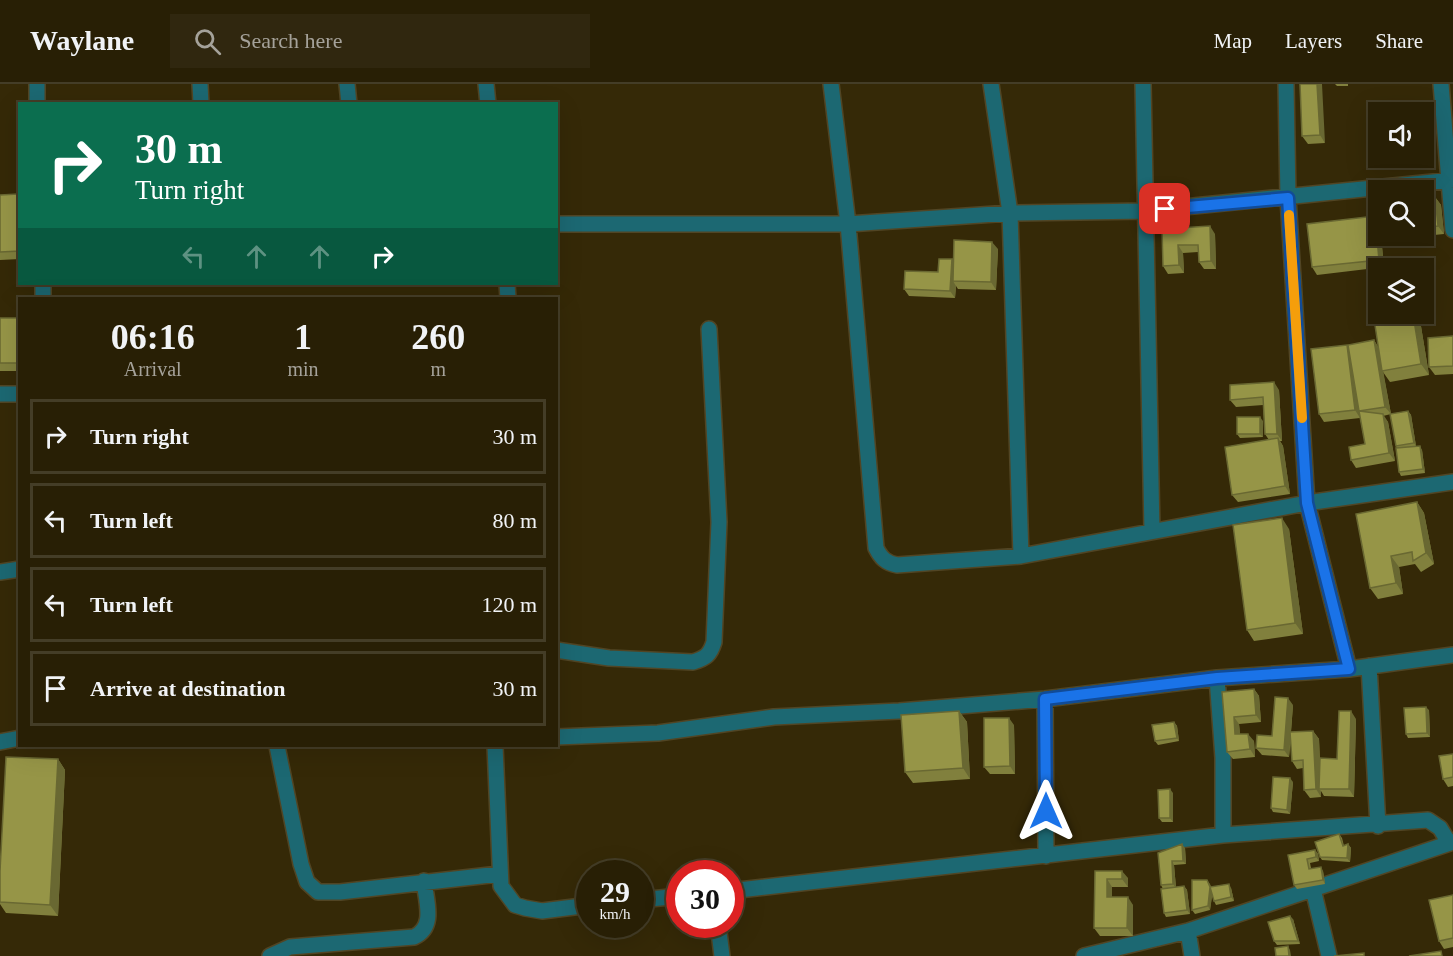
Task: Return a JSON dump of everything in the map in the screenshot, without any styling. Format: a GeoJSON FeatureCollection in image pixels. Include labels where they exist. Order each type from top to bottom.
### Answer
{"type":"FeatureCollection","features":[{"type":"Feature","properties":{"kind":"street"},"geometry":{"type":"LineString","coordinates":[[37,84],[37,102]]}},
{"type":"Feature","properties":{"kind":"street"},"geometry":{"type":"LineString","coordinates":[[200,84],[201,102]]}},
{"type":"Feature","properties":{"kind":"street"},"geometry":{"type":"LineString","coordinates":[[347,84],[349,102]]}},
{"type":"Feature","properties":{"kind":"street"},"geometry":{"type":"LineString","coordinates":[[486,84],[488,102]]}},
{"type":"Feature","properties":{"kind":"street"},"geometry":{"type":"LineString","coordinates":[[831,84],[848,224],[876,548],[880,557],[888,563],[897,565],[1021,556],[1307,503],[1453,482]]}},
{"type":"Feature","properties":{"kind":"street"},"geometry":{"type":"LineString","coordinates":[[991,84],[1010,213],[1021,556]]}},
{"type":"Feature","properties":{"kind":"street"},"geometry":{"type":"LineString","coordinates":[[1143,84],[1152,531]]}},
{"type":"Feature","properties":{"kind":"street"},"geometry":{"type":"LineString","coordinates":[[1286,84],[1288,198],[1307,503],[1349,669]]}},
{"type":"Feature","properties":{"kind":"street"},"geometry":{"type":"LineString","coordinates":[[1441,84],[1451,180],[1453,230]]}},
{"type":"Feature","properties":{"kind":"street"},"geometry":{"type":"LineString","coordinates":[[558,224],[848,224],[1010,213],[1144,211],[1451,180]]}},
{"type":"Feature","properties":{"kind":"street"},"geometry":{"type":"LineString","coordinates":[[558,650],[609,658],[693,662],[706,658],[711,651],[714,642],[719,522],[709,329]]}},
{"type":"Feature","properties":{"kind":"street"},"geometry":{"type":"LineString","coordinates":[[0,394],[18,394]]}},
{"type":"Feature","properties":{"kind":"street"},"geometry":{"type":"LineString","coordinates":[[0,572],[18,569]]}},
{"type":"Feature","properties":{"kind":"street"},"geometry":{"type":"LineString","coordinates":[[558,737],[658,733],[774,717],[899,711],[1045,699],[1217,678],[1349,669],[1453,655]]}},
{"type":"Feature","properties":{"kind":"street"},"geometry":{"type":"LineString","coordinates":[[1369,666],[1378,826]]}},
{"type":"Feature","properties":{"kind":"street"},"geometry":{"type":"LineString","coordinates":[[1217,678],[1223,758],[1223,835]]}},
{"type":"Feature","properties":{"kind":"street"},"geometry":{"type":"LineString","coordinates":[[1045,699],[1046,856]]}},
{"type":"Feature","properties":{"kind":"street"},"geometry":{"type":"LineString","coordinates":[[0,742],[18,738]]}},
{"type":"Feature","properties":{"kind":"street"},"geometry":{"type":"LineString","coordinates":[[277,747],[307,882],[318,892],[340,892],[499,874]]}},
{"type":"Feature","properties":{"kind":"street"},"geometry":{"type":"LineString","coordinates":[[495,747],[501,886],[515,905],[542,911],[576,907]]}},
{"type":"Feature","properties":{"kind":"street"},"geometry":{"type":"LineString","coordinates":[[744,889],[1223,835],[1378,826],[1428,820],[1440,828],[1451,842],[1188,931],[1084,956]]}},
{"type":"Feature","properties":{"kind":"street"},"geometry":{"type":"LineString","coordinates":[[270,956],[290,947],[414,937],[424,933],[428,924],[424,881]]}},
{"type":"Feature","properties":{"kind":"street"},"geometry":{"type":"LineString","coordinates":[[1312,889],[1329,956]]}},
{"type":"Feature","properties":{"kind":"street"},"geometry":{"type":"LineString","coordinates":[[1188,931],[1192,956]]}},
{"type":"Feature","properties":{"kind":"street"},"geometry":{"type":"LineString","coordinates":[[720,938],[722,956]]}},
{"type":"Feature","properties":{"kind":"building"},"geometry":{"type":"Polygon","coordinates":[[[1300,84],[1317,84],[1320,135],[1302,136],[1300,84]]]}},
{"type":"Feature","properties":{"kind":"building"},"geometry":{"type":"Polygon","coordinates":[[[18,194],[18,251],[0,252],[0,195],[18,194]]]}},
{"type":"Feature","properties":{"kind":"building"},"geometry":{"type":"Polygon","coordinates":[[[1434,197],[1438,226],[1434,226],[1434,197]]]}},
{"type":"Feature","properties":{"kind":"building"},"geometry":{"type":"Polygon","coordinates":[[[1368,217],[1368,246],[1378,246],[1379,258],[1312,267],[1307,224],[1368,217]]]}},
{"type":"Feature","properties":{"kind":"building"},"geometry":{"type":"Polygon","coordinates":[[[1210,226],[1211,261],[1199,262],[1198,245],[1178,245],[1179,265],[1163,266],[1162,229],[1210,226]]]}},
{"type":"Feature","properties":{"kind":"building"},"geometry":{"type":"Polygon","coordinates":[[[954,240],[992,242],[991,282],[953,281],[954,240]]]}},
{"type":"Feature","properties":{"kind":"building"},"geometry":{"type":"Polygon","coordinates":[[[939,259],[952,259],[950,291],[904,289],[905,271],[938,272],[939,259]]]}},
{"type":"Feature","properties":{"kind":"building"},"geometry":{"type":"Polygon","coordinates":[[[0,318],[18,318],[18,363],[0,363],[0,318]]]}},
{"type":"Feature","properties":{"kind":"building"},"geometry":{"type":"Polygon","coordinates":[[[1375,324],[1415,324],[1421,364],[1382,371],[1375,324]]]}},
{"type":"Feature","properties":{"kind":"building"},"geometry":{"type":"Polygon","coordinates":[[[1453,336],[1453,366],[1429,367],[1428,338],[1453,336]]]}},
{"type":"Feature","properties":{"kind":"building"},"geometry":{"type":"Polygon","coordinates":[[[1374,340],[1385,407],[1359,411],[1348,345],[1374,340]]]}},
{"type":"Feature","properties":{"kind":"building"},"geometry":{"type":"Polygon","coordinates":[[[1347,345],[1355,410],[1319,414],[1311,349],[1347,345]]]}},
{"type":"Feature","properties":{"kind":"building"},"geometry":{"type":"Polygon","coordinates":[[[1274,382],[1277,434],[1265,434],[1263,397],[1230,400],[1230,385],[1274,382]]]}},
{"type":"Feature","properties":{"kind":"building"},"geometry":{"type":"Polygon","coordinates":[[[1359,411],[1383,414],[1389,453],[1351,460],[1349,447],[1365,444],[1359,411]]]}},
{"type":"Feature","properties":{"kind":"building"},"geometry":{"type":"Polygon","coordinates":[[[1408,411],[1414,443],[1396,446],[1390,414],[1408,411]]]}},
{"type":"Feature","properties":{"kind":"building"},"geometry":{"type":"Polygon","coordinates":[[[1237,417],[1260,417],[1260,434],[1237,434],[1237,417]]]}},
{"type":"Feature","properties":{"kind":"building"},"geometry":{"type":"Polygon","coordinates":[[[1278,438],[1285,486],[1232,495],[1225,447],[1278,438]]]}},
{"type":"Feature","properties":{"kind":"building"},"geometry":{"type":"Polygon","coordinates":[[[1420,446],[1423,469],[1399,472],[1396,448],[1420,446]]]}},
{"type":"Feature","properties":{"kind":"building"},"geometry":{"type":"Polygon","coordinates":[[[1417,502],[1426,553],[1413,561],[1412,552],[1391,556],[1396,583],[1370,588],[1356,514],[1417,502]]]}},
{"type":"Feature","properties":{"kind":"building"},"geometry":{"type":"Polygon","coordinates":[[[1282,518],[1295,623],[1247,630],[1233,525],[1282,518]]]}},
{"type":"Feature","properties":{"kind":"building"},"geometry":{"type":"Polygon","coordinates":[[[1254,689],[1256,715],[1234,717],[1235,734],[1248,734],[1250,749],[1227,752],[1222,692],[1254,689]]]}},
{"type":"Feature","properties":{"kind":"building"},"geometry":{"type":"Polygon","coordinates":[[[1275,697],[1288,698],[1284,750],[1256,748],[1257,735],[1272,736],[1275,697]]]}},
{"type":"Feature","properties":{"kind":"building"},"geometry":{"type":"Polygon","coordinates":[[[1426,707],[1427,733],[1406,734],[1404,708],[1426,707]]]}},
{"type":"Feature","properties":{"kind":"building"},"geometry":{"type":"Polygon","coordinates":[[[959,711],[963,768],[905,772],[901,715],[959,711]]]}},
{"type":"Feature","properties":{"kind":"building"},"geometry":{"type":"Polygon","coordinates":[[[1339,711],[1351,711],[1349,789],[1319,789],[1320,758],[1337,759],[1339,711]]]}},
{"type":"Feature","properties":{"kind":"building"},"geometry":{"type":"Polygon","coordinates":[[[984,718],[1009,718],[1010,766],[984,767],[984,718]]]}},
{"type":"Feature","properties":{"kind":"building"},"geometry":{"type":"Polygon","coordinates":[[[1174,722],[1177,738],[1155,741],[1152,725],[1174,722]]]}},
{"type":"Feature","properties":{"kind":"building"},"geometry":{"type":"Polygon","coordinates":[[[1313,731],[1316,789],[1304,790],[1303,760],[1292,761],[1290,732],[1313,731]]]}},
{"type":"Feature","properties":{"kind":"building"},"geometry":{"type":"Polygon","coordinates":[[[1453,754],[1453,777],[1443,779],[1439,756],[1453,754]]]}},
{"type":"Feature","properties":{"kind":"building"},"geometry":{"type":"Polygon","coordinates":[[[6,757],[58,759],[50,905],[0,902],[6,757]]]}},
{"type":"Feature","properties":{"kind":"building"},"geometry":{"type":"Polygon","coordinates":[[[1273,777],[1290,778],[1287,810],[1271,808],[1273,777]]]}},
{"type":"Feature","properties":{"kind":"building"},"geometry":{"type":"Polygon","coordinates":[[[1170,789],[1170,818],[1159,818],[1158,790],[1170,789]]]}},
{"type":"Feature","properties":{"kind":"building"},"geometry":{"type":"Polygon","coordinates":[[[1339,834],[1343,846],[1348,844],[1347,858],[1320,857],[1315,842],[1339,834]]]}},
{"type":"Feature","properties":{"kind":"building"},"geometry":{"type":"Polygon","coordinates":[[[1182,844],[1183,861],[1172,861],[1173,884],[1161,885],[1158,853],[1182,844]]]}},
{"type":"Feature","properties":{"kind":"building"},"geometry":{"type":"Polygon","coordinates":[[[1315,850],[1316,857],[1307,859],[1309,869],[1321,867],[1323,880],[1294,885],[1288,855],[1315,850]]]}},
{"type":"Feature","properties":{"kind":"building"},"geometry":{"type":"Polygon","coordinates":[[[1095,871],[1122,871],[1122,879],[1107,879],[1107,897],[1128,897],[1127,928],[1094,928],[1095,871]]]}},
{"type":"Feature","properties":{"kind":"building"},"geometry":{"type":"Polygon","coordinates":[[[1192,880],[1207,880],[1210,887],[1208,906],[1192,910],[1192,880]]]}},
{"type":"Feature","properties":{"kind":"building"},"geometry":{"type":"Polygon","coordinates":[[[1229,884],[1231,897],[1214,901],[1210,887],[1229,884]]]}},
{"type":"Feature","properties":{"kind":"building"},"geometry":{"type":"Polygon","coordinates":[[[1184,886],[1187,910],[1164,913],[1161,889],[1184,886]]]}},
{"type":"Feature","properties":{"kind":"building"},"geometry":{"type":"Polygon","coordinates":[[[1453,895],[1453,938],[1439,941],[1429,900],[1453,895]]]}},
{"type":"Feature","properties":{"kind":"building"},"geometry":{"type":"Polygon","coordinates":[[[1290,916],[1298,941],[1274,941],[1268,922],[1290,916]]]}},
{"type":"Feature","properties":{"kind":"building"},"geometry":{"type":"Polygon","coordinates":[[[1288,946],[1289,956],[1276,956],[1275,948],[1288,946]]]}},
{"type":"Feature","properties":{"kind":"building"},"geometry":{"type":"Polygon","coordinates":[[[1441,951],[1442,956],[1409,956],[1441,951]]]}},
{"type":"Feature","properties":{"kind":"building"},"geometry":{"type":"Polygon","coordinates":[[[1364,953],[1364,956],[1334,956],[1364,953]]]}},
{"type":"Feature","properties":{"kind":"slow traffic"},"geometry":{"type":"LineString","coordinates":[[1289,215],[1302,418]]}},
{"type":"Feature","properties":{"kind":"route"},"geometry":{"type":"LineString","coordinates":[[1046,811],[1045,699],[1217,678],[1349,669],[1307,503],[1288,198],[1165,209]]}}]}
